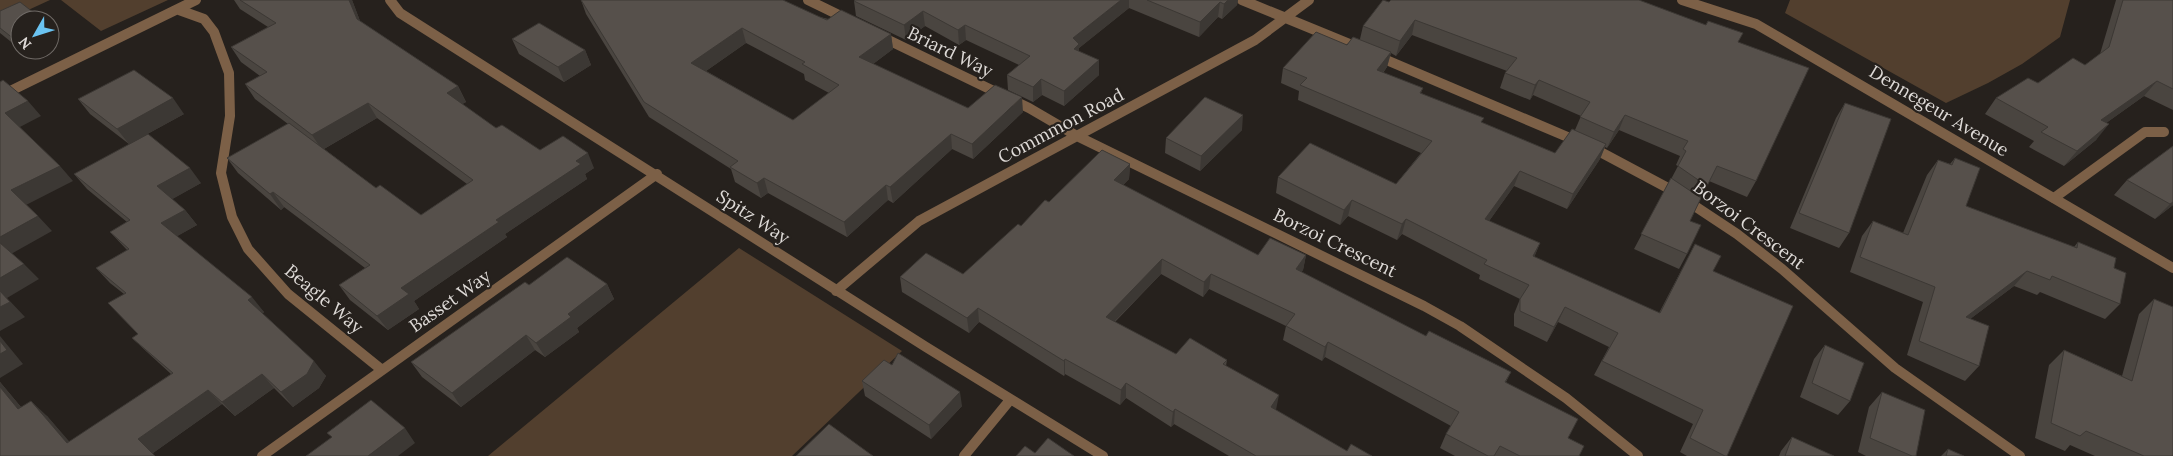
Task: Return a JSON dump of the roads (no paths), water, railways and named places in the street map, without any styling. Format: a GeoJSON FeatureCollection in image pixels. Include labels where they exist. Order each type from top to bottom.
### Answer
{"type":"FeatureCollection","features":[{"type":"Feature","properties":{"kind":"street"},"geometry":{"type":"LineString","coordinates":[[0,96],[179,10],[196,0]]}},
{"type":"Feature","properties":{"kind":"street","name":"Spitz Way"},"geometry":{"type":"LineString","coordinates":[[390,0],[400,13],[657,174],[836,291],[1103,456]]}},
{"type":"Feature","properties":{"kind":"street","name":"Briard Way"},"geometry":{"type":"LineString","coordinates":[[808,0],[1029,108],[1077,136]]}},
{"type":"Feature","properties":{"kind":"street","name":"Borzoi Crescent"},"geometry":{"type":"LineString","coordinates":[[1242,0],[1452,86],[1582,143],[1674,191],[1781,269],[1877,353],[1931,396],[2020,456]]}},
{"type":"Feature","properties":{"kind":"street","name":"Commmon Road"},"geometry":{"type":"LineString","coordinates":[[836,291],[919,221],[1255,40],[1309,0]]}},
{"type":"Feature","properties":{"kind":"street","name":"Dennegeur Avenue"},"geometry":{"type":"LineString","coordinates":[[1682,0],[1756,24],[1891,101],[2173,268]]}},
{"type":"Feature","properties":{"kind":"street","name":"Beagle Way"},"geometry":{"type":"LineString","coordinates":[[179,10],[204,19],[214,32],[229,73],[230,116],[221,173],[232,217],[248,249],[288,294],[382,370]]}},
{"type":"Feature","properties":{"kind":"street"},"geometry":{"type":"LineString","coordinates":[[2054,198],[2145,132],[2164,132]]}},
{"type":"Feature","properties":{"kind":"street","name":"Borzoi Crescent"},"geometry":{"type":"LineString","coordinates":[[1077,136],[1415,302],[1460,326],[1566,398],[1638,456]]}},
{"type":"Feature","properties":{"kind":"street","name":"Basset Way"},"geometry":{"type":"LineString","coordinates":[[262,456],[657,174]]}},
{"type":"Feature","properties":{"kind":"street"},"geometry":{"type":"LineString","coordinates":[[964,456],[1010,400]]}}]}
